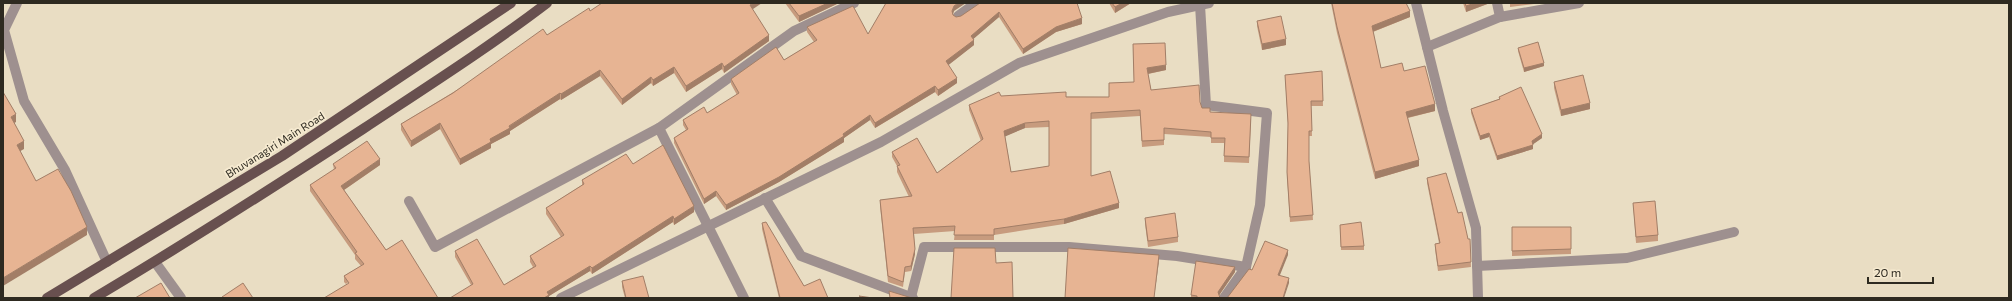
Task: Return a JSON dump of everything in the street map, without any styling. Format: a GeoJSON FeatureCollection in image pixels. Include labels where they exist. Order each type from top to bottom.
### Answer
{"type":"FeatureCollection","features":[{"type":"Feature","properties":{"kind":"main road","name":"Bhuvanagiri Main Road"},"geometry":{"type":"LineString","coordinates":[[47,298],[282,156],[511,3]]}},
{"type":"Feature","properties":{"kind":"main road"},"geometry":{"type":"LineString","coordinates":[[94,298],[155,262],[412,97],[512,29],[547,3]]}},
{"type":"Feature","properties":{"kind":"street"},"geometry":{"type":"LineString","coordinates":[[17,3],[4,30],[24,101],[65,170],[107,262]]}},
{"type":"Feature","properties":{"kind":"street"},"geometry":{"type":"LineString","coordinates":[[410,201],[435,247],[659,128],[794,31],[854,3]]}},
{"type":"Feature","properties":{"kind":"street"},"geometry":{"type":"LineString","coordinates":[[958,16],[976,3]]}},
{"type":"Feature","properties":{"kind":"street"},"geometry":{"type":"LineString","coordinates":[[1416,3],[1443,111],[1476,228],[1478,298]]}},
{"type":"Feature","properties":{"kind":"street"},"geometry":{"type":"LineString","coordinates":[[1497,3],[1500,17]]}},
{"type":"Feature","properties":{"kind":"street"},"geometry":{"type":"LineString","coordinates":[[1427,47],[1500,17],[1579,3]]}},
{"type":"Feature","properties":{"kind":"street"},"geometry":{"type":"LineString","coordinates":[[561,298],[709,224],[881,142],[1019,63],[1168,12],[1204,4],[1206,105],[1267,113],[1260,206],[1246,267],[1224,298]]}},
{"type":"Feature","properties":{"kind":"street"},"geometry":{"type":"LineString","coordinates":[[659,128],[709,224],[744,298]]}},
{"type":"Feature","properties":{"kind":"street"},"geometry":{"type":"LineString","coordinates":[[764,198],[801,256],[912,298],[924,247],[1069,247],[1177,256],[1246,267]]}},
{"type":"Feature","properties":{"kind":"street"},"geometry":{"type":"LineString","coordinates":[[1477,266],[1627,258],[1734,232]]}},
{"type":"Feature","properties":{"kind":"street"},"geometry":{"type":"LineString","coordinates":[[155,262],[181,298]]}},
{"type":"Feature","properties":{"kind":"building"},"geometry":{"type":"Polygon","coordinates":[[[602,3],[753,3],[750,5],[769,35],[724,67],[722,63],[686,86],[674,67],[653,80],[651,77],[622,99],[600,70],[561,94],[560,93],[509,126],[510,128],[490,139],[491,142],[460,159],[440,123],[411,141],[401,124],[453,93],[543,29],[547,35],[589,8],[590,11],[602,3]]]}},
{"type":"Feature","properties":{"kind":"building"},"geometry":{"type":"Polygon","coordinates":[[[789,3],[828,3],[799,16],[789,3]]]}},
{"type":"Feature","properties":{"kind":"building"},"geometry":{"type":"Polygon","coordinates":[[[886,3],[958,3],[954,6],[952,11],[953,15],[956,17],[961,16],[980,3],[1077,3],[1082,18],[1056,27],[1023,49],[999,12],[971,36],[974,40],[946,61],[957,78],[938,90],[935,86],[875,123],[870,115],[843,134],[844,136],[779,177],[726,205],[716,191],[704,199],[674,138],[688,129],[683,120],[704,107],[707,113],[739,93],[731,79],[776,47],[784,60],[817,40],[807,27],[853,6],[868,34],[886,3]]]}},
{"type":"Feature","properties":{"kind":"building"},"geometry":{"type":"Polygon","coordinates":[[[1112,3],[1122,3],[1115,7],[1112,3]]]}},
{"type":"Feature","properties":{"kind":"building"},"geometry":{"type":"Polygon","coordinates":[[[1332,3],[1406,3],[1410,11],[1372,26],[1381,68],[1402,63],[1404,71],[1425,66],[1435,104],[1406,112],[1419,160],[1375,172],[1332,3]]]}},
{"type":"Feature","properties":{"kind":"building"},"geometry":{"type":"Polygon","coordinates":[[[1465,3],[1475,3],[1466,6],[1465,3]]]}},
{"type":"Feature","properties":{"kind":"building"},"geometry":{"type":"Polygon","coordinates":[[[1281,16],[1286,39],[1262,44],[1257,21],[1281,16]]]}},
{"type":"Feature","properties":{"kind":"building"},"geometry":{"type":"Polygon","coordinates":[[[1538,42],[1544,63],[1524,68],[1518,48],[1538,42]]]}},
{"type":"Feature","properties":{"kind":"building"},"geometry":{"type":"Polygon","coordinates":[[[1165,43],[1166,65],[1147,68],[1151,90],[1199,85],[1200,102],[1202,108],[1210,108],[1210,112],[1251,114],[1249,157],[1224,156],[1225,138],[1211,138],[1211,132],[1164,128],[1164,140],[1142,141],[1140,110],[1091,113],[1091,176],[1110,171],[1119,203],[1064,219],[994,229],[994,235],[954,235],[955,226],[913,228],[915,249],[911,266],[905,267],[903,282],[888,276],[880,200],[912,196],[897,166],[900,165],[892,152],[917,138],[937,173],[983,139],[969,105],[999,92],[1001,96],[1066,92],[1066,97],[1109,97],[1109,83],[1134,82],[1133,44],[1165,43]],[[1049,121],[1025,123],[1004,131],[1011,172],[1049,166],[1049,121]]]}},
{"type":"Feature","properties":{"kind":"building"},"geometry":{"type":"Polygon","coordinates":[[[1322,71],[1323,101],[1311,101],[1312,131],[1309,131],[1309,161],[1313,215],[1290,217],[1287,172],[1288,123],[1285,75],[1322,71]]]}},
{"type":"Feature","properties":{"kind":"building"},"geometry":{"type":"Polygon","coordinates":[[[1583,75],[1590,103],[1561,110],[1554,82],[1583,75]]]}},
{"type":"Feature","properties":{"kind":"building"},"geometry":{"type":"Polygon","coordinates":[[[1521,87],[1542,134],[1532,141],[1533,145],[1497,156],[1489,133],[1480,136],[1471,109],[1500,99],[1499,97],[1521,87]]]}},
{"type":"Feature","properties":{"kind":"building"},"geometry":{"type":"Polygon","coordinates":[[[3,92],[16,114],[11,117],[24,141],[17,145],[36,181],[58,169],[71,191],[87,227],[3,278],[3,92]]]}},
{"type":"Feature","properties":{"kind":"building"},"geometry":{"type":"Polygon","coordinates":[[[367,141],[380,159],[341,186],[386,250],[402,240],[438,298],[324,298],[349,283],[344,276],[364,264],[355,253],[357,252],[310,185],[336,168],[333,164],[367,141]]]}},
{"type":"Feature","properties":{"kind":"building"},"geometry":{"type":"Polygon","coordinates":[[[663,145],[694,206],[674,219],[673,216],[592,268],[590,266],[547,292],[549,295],[544,298],[450,298],[473,284],[455,251],[477,239],[504,285],[536,266],[530,256],[564,235],[546,208],[584,184],[582,180],[626,154],[633,164],[663,145]]]}},
{"type":"Feature","properties":{"kind":"building"},"geometry":{"type":"Polygon","coordinates":[[[1446,173],[1458,213],[1462,212],[1468,239],[1470,239],[1471,262],[1438,266],[1435,244],[1440,243],[1427,178],[1446,173]]]}},
{"type":"Feature","properties":{"kind":"building"},"geometry":{"type":"Polygon","coordinates":[[[1655,201],[1658,235],[1636,237],[1633,203],[1655,201]]]}},
{"type":"Feature","properties":{"kind":"building"},"geometry":{"type":"Polygon","coordinates":[[[1175,213],[1178,237],[1148,241],[1145,218],[1175,213]]]}},
{"type":"Feature","properties":{"kind":"building"},"geometry":{"type":"Polygon","coordinates":[[[766,222],[804,286],[820,279],[828,298],[780,298],[762,223],[766,222]]]}},
{"type":"Feature","properties":{"kind":"building"},"geometry":{"type":"Polygon","coordinates":[[[1361,222],[1364,246],[1341,247],[1340,225],[1361,222]]]}},
{"type":"Feature","properties":{"kind":"building"},"geometry":{"type":"Polygon","coordinates":[[[1512,227],[1571,227],[1571,249],[1512,251],[1512,227]]]}},
{"type":"Feature","properties":{"kind":"building"},"geometry":{"type":"Polygon","coordinates":[[[1265,241],[1288,250],[1278,275],[1289,278],[1283,298],[1227,298],[1249,269],[1252,270],[1265,241]]]}},
{"type":"Feature","properties":{"kind":"building"},"geometry":{"type":"Polygon","coordinates":[[[954,248],[995,248],[996,263],[1012,262],[1013,298],[951,298],[954,248]]]}},
{"type":"Feature","properties":{"kind":"building"},"geometry":{"type":"Polygon","coordinates":[[[1068,248],[1159,255],[1154,298],[1065,298],[1068,248]]]}},
{"type":"Feature","properties":{"kind":"building"},"geometry":{"type":"Polygon","coordinates":[[[1196,261],[1235,267],[1218,292],[1220,298],[1197,298],[1197,296],[1191,295],[1196,261]]]}},
{"type":"Feature","properties":{"kind":"building"},"geometry":{"type":"Polygon","coordinates":[[[643,276],[649,298],[626,298],[622,281],[643,276]]]}},
{"type":"Feature","properties":{"kind":"building"},"geometry":{"type":"Polygon","coordinates":[[[161,283],[170,298],[135,298],[161,283]]]}},
{"type":"Feature","properties":{"kind":"building"},"geometry":{"type":"Polygon","coordinates":[[[243,283],[253,298],[222,297],[243,283]]]}},
{"type":"Feature","properties":{"kind":"building"},"geometry":{"type":"Polygon","coordinates":[[[889,291],[912,298],[890,298],[889,291]]]}},
{"type":"Feature","properties":{"kind":"building"},"geometry":{"type":"Polygon","coordinates":[[[859,296],[873,298],[861,298],[859,296]]]}}]}
